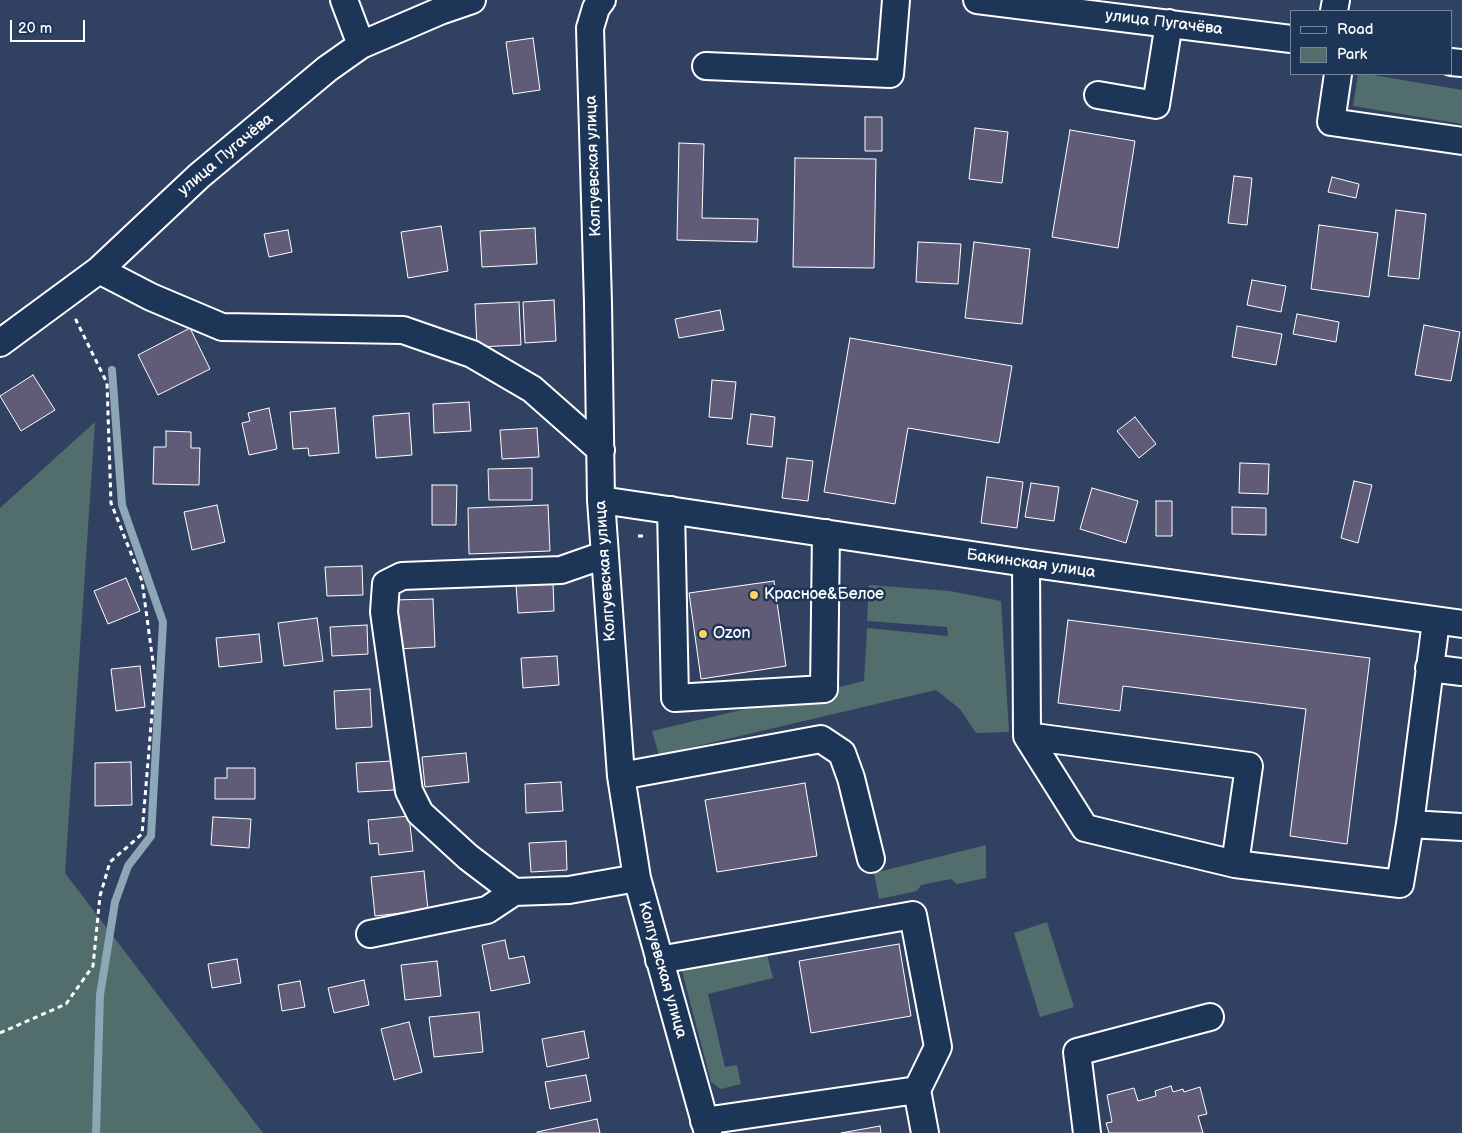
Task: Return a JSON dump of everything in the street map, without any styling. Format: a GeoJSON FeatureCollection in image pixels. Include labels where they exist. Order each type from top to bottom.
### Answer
{"type":"FeatureCollection","features":[{"type":"Feature","properties":{"kind":"street"},"geometry":{"type":"LineString","coordinates":[[344,0],[361,45]]}},
{"type":"Feature","properties":{"kind":"street","name":"улица Пугачёва"},"geometry":{"type":"LineString","coordinates":[[0,343],[98,270],[199,176],[328,69],[361,45],[440,11],[472,0]]}},
{"type":"Feature","properties":{"kind":"street","name":"Колгуевская улица"},"geometry":{"type":"LineString","coordinates":[[602,0],[596,8],[590,28],[601,450],[600,500],[621,776],[636,878],[706,1127]]}},
{"type":"Feature","properties":{"kind":"street"},"geometry":{"type":"LineString","coordinates":[[706,66],[890,74],[896,0]]}},
{"type":"Feature","properties":{"kind":"street","name":"улица Пугачёва"},"geometry":{"type":"LineString","coordinates":[[977,0],[1290,39]]}},
{"type":"Feature","properties":{"kind":"street"},"geometry":{"type":"LineString","coordinates":[[1098,95],[1156,105],[1169,23]]}},
{"type":"Feature","properties":{"kind":"street"},"geometry":{"type":"LineString","coordinates":[[1338,75],[1331,122],[1462,141]]}},
{"type":"Feature","properties":{"kind":"street"},"geometry":{"type":"LineString","coordinates":[[98,270],[151,297],[222,327],[403,330],[472,354],[532,389],[601,450]]}},
{"type":"Feature","properties":{"kind":"street","name":"Бакинская улица"},"geometry":{"type":"LineString","coordinates":[[600,500],[1026,563],[1462,624]]}},
{"type":"Feature","properties":{"kind":"street"},"geometry":{"type":"LineString","coordinates":[[671,510],[675,698],[824,689],[826,533]]}},
{"type":"Feature","properties":{"kind":"street"},"geometry":{"type":"LineString","coordinates":[[514,892],[468,857],[420,813],[409,791],[384,612],[386,584],[402,576],[561,570],[604,555]]}},
{"type":"Feature","properties":{"kind":"street"},"geometry":{"type":"LineString","coordinates":[[1026,563],[1027,736],[1085,828],[1234,864],[1400,884],[1410,824],[1436,621]]}},
{"type":"Feature","properties":{"kind":"street"},"geometry":{"type":"LineString","coordinates":[[1429,668],[1462,672]]}},
{"type":"Feature","properties":{"kind":"street"},"geometry":{"type":"LineString","coordinates":[[1027,736],[1249,766],[1234,864]]}},
{"type":"Feature","properties":{"kind":"street"},"geometry":{"type":"LineString","coordinates":[[621,776],[822,739],[842,753],[851,778],[871,859]]}},
{"type":"Feature","properties":{"kind":"street"},"geometry":{"type":"LineString","coordinates":[[1410,824],[1462,827]]}},
{"type":"Feature","properties":{"kind":"street"},"geometry":{"type":"LineString","coordinates":[[370,934],[487,910],[514,892],[569,890],[636,878]]}},
{"type":"Feature","properties":{"kind":"street"},"geometry":{"type":"LineString","coordinates":[[660,960],[913,915],[938,1047],[917,1090],[925,1133]]}},
{"type":"Feature","properties":{"kind":"street"},"geometry":{"type":"LineString","coordinates":[[1087,1133],[1077,1052],[1210,1017]]}},
{"type":"Feature","properties":{"kind":"street"},"geometry":{"type":"LineString","coordinates":[[706,1127],[917,1090]]}},
{"type":"Feature","properties":{"kind":"path"},"geometry":{"type":"LineString","coordinates":[[0,1033],[66,1004],[93,966],[100,896],[110,862],[142,834],[155,677],[144,591],[142,581],[111,503],[107,383],[64,295]]}},
{"type":"Feature","properties":{"kind":"green space"},"geometry":{"type":"Polygon","coordinates":[[[1358,75],[1373,75],[1462,90],[1462,124],[1353,106],[1358,75]]]}},
{"type":"Feature","properties":{"kind":"green space"},"geometry":{"type":"Polygon","coordinates":[[[95,422],[65,873],[263,1133],[0,1133],[0,508],[95,422]]]}},
{"type":"Feature","properties":{"kind":"green space"},"geometry":{"type":"Polygon","coordinates":[[[869,585],[950,591],[1001,601],[1009,732],[976,733],[960,709],[936,690],[659,755],[652,731],[864,681],[867,628],[948,636],[947,627],[867,621],[869,585]]]}},
{"type":"Feature","properties":{"kind":"green space"},"geometry":{"type":"Polygon","coordinates":[[[986,845],[986,878],[957,884],[951,879],[921,885],[917,891],[879,899],[874,873],[986,845]]]}},
{"type":"Feature","properties":{"kind":"green space"},"geometry":{"type":"Polygon","coordinates":[[[1047,922],[1074,1007],[1040,1017],[1014,933],[1047,922]]]}},
{"type":"Feature","properties":{"kind":"green space"},"geometry":{"type":"Polygon","coordinates":[[[765,946],[773,978],[708,994],[725,1067],[737,1065],[741,1084],[721,1089],[711,1082],[682,971],[694,963],[765,946]]]}},
{"type":"Feature","properties":{"kind":"building"},"geometry":{"type":"Polygon","coordinates":[[[533,38],[540,90],[513,94],[506,42],[533,38]]]}},
{"type":"Feature","properties":{"kind":"building"},"geometry":{"type":"Polygon","coordinates":[[[865,117],[882,117],[882,151],[865,151],[865,117]]]}},
{"type":"Feature","properties":{"kind":"building"},"geometry":{"type":"Polygon","coordinates":[[[975,128],[1008,132],[1002,183],[969,179],[975,128]]]}},
{"type":"Feature","properties":{"kind":"building"},"geometry":{"type":"Polygon","coordinates":[[[1070,130],[1135,141],[1118,248],[1052,237],[1070,130]]]}},
{"type":"Feature","properties":{"kind":"building"},"geometry":{"type":"Polygon","coordinates":[[[679,143],[704,144],[702,218],[758,219],[757,242],[677,240],[679,143]]]}},
{"type":"Feature","properties":{"kind":"building"},"geometry":{"type":"Polygon","coordinates":[[[795,158],[876,159],[874,268],[793,267],[795,158]]]}},
{"type":"Feature","properties":{"kind":"building"},"geometry":{"type":"Polygon","coordinates":[[[1234,176],[1252,178],[1247,225],[1228,223],[1234,176]]]}},
{"type":"Feature","properties":{"kind":"building"},"geometry":{"type":"Polygon","coordinates":[[[1332,177],[1359,184],[1356,198],[1328,192],[1332,177]]]}},
{"type":"Feature","properties":{"kind":"building"},"geometry":{"type":"Polygon","coordinates":[[[1396,210],[1426,214],[1419,279],[1388,276],[1396,210]]]}},
{"type":"Feature","properties":{"kind":"building"},"geometry":{"type":"Polygon","coordinates":[[[1319,225],[1378,233],[1369,297],[1311,289],[1319,225]]]}},
{"type":"Feature","properties":{"kind":"building"},"geometry":{"type":"Polygon","coordinates":[[[441,226],[448,271],[408,278],[401,232],[441,226]]]}},
{"type":"Feature","properties":{"kind":"building"},"geometry":{"type":"Polygon","coordinates":[[[535,228],[537,264],[482,267],[480,231],[535,228]]]}},
{"type":"Feature","properties":{"kind":"building"},"geometry":{"type":"Polygon","coordinates":[[[288,230],[292,252],[269,257],[264,234],[288,230]]]}},
{"type":"Feature","properties":{"kind":"building"},"geometry":{"type":"Polygon","coordinates":[[[918,242],[961,244],[958,284],[916,282],[918,242]]]}},
{"type":"Feature","properties":{"kind":"building"},"geometry":{"type":"Polygon","coordinates":[[[974,242],[1030,249],[1022,324],[965,318],[974,242]]]}},
{"type":"Feature","properties":{"kind":"building"},"geometry":{"type":"Polygon","coordinates":[[[1252,280],[1286,286],[1281,312],[1247,305],[1252,280]]]}},
{"type":"Feature","properties":{"kind":"building"},"geometry":{"type":"Polygon","coordinates":[[[554,300],[556,341],[525,343],[523,302],[554,300]]]}},
{"type":"Feature","properties":{"kind":"building"},"geometry":{"type":"Polygon","coordinates":[[[519,302],[521,345],[477,347],[475,304],[519,302]]]}},
{"type":"Feature","properties":{"kind":"building"},"geometry":{"type":"Polygon","coordinates":[[[720,310],[724,330],[679,338],[675,319],[720,310]]]}},
{"type":"Feature","properties":{"kind":"building"},"geometry":{"type":"Polygon","coordinates":[[[1297,314],[1339,322],[1336,342],[1293,334],[1297,314]]]}},
{"type":"Feature","properties":{"kind":"building"},"geometry":{"type":"Polygon","coordinates":[[[1424,325],[1460,332],[1451,381],[1415,375],[1424,325]]]}},
{"type":"Feature","properties":{"kind":"building"},"geometry":{"type":"Polygon","coordinates":[[[1237,326],[1282,334],[1276,365],[1232,357],[1237,326]]]}},
{"type":"Feature","properties":{"kind":"building"},"geometry":{"type":"Polygon","coordinates":[[[190,328],[210,369],[158,395],[138,355],[190,328]]]}},
{"type":"Feature","properties":{"kind":"building"},"geometry":{"type":"Polygon","coordinates":[[[850,338],[1012,366],[999,443],[908,428],[895,504],[824,492],[850,338]]]}},
{"type":"Feature","properties":{"kind":"building"},"geometry":{"type":"Polygon","coordinates":[[[33,375],[55,410],[21,431],[0,396],[33,375]]]}},
{"type":"Feature","properties":{"kind":"building"},"geometry":{"type":"Polygon","coordinates":[[[712,380],[736,382],[732,419],[709,417],[712,380]]]}},
{"type":"Feature","properties":{"kind":"building"},"geometry":{"type":"Polygon","coordinates":[[[469,402],[471,431],[434,433],[433,404],[469,402]]]}},
{"type":"Feature","properties":{"kind":"building"},"geometry":{"type":"Polygon","coordinates":[[[269,408],[277,449],[249,455],[242,423],[250,421],[248,413],[269,408]]]}},
{"type":"Feature","properties":{"kind":"building"},"geometry":{"type":"Polygon","coordinates":[[[335,408],[339,453],[309,456],[308,448],[293,449],[290,412],[335,408]]]}},
{"type":"Feature","properties":{"kind":"building"},"geometry":{"type":"Polygon","coordinates":[[[409,413],[412,455],[376,458],[373,416],[409,413]]]}},
{"type":"Feature","properties":{"kind":"building"},"geometry":{"type":"Polygon","coordinates":[[[751,414],[775,417],[772,447],[747,444],[751,414]]]}},
{"type":"Feature","properties":{"kind":"building"},"geometry":{"type":"Polygon","coordinates":[[[1135,417],[1156,444],[1139,458],[1117,431],[1135,417]]]}},
{"type":"Feature","properties":{"kind":"building"},"geometry":{"type":"Polygon","coordinates":[[[537,428],[539,457],[502,459],[500,430],[537,428]]]}},
{"type":"Feature","properties":{"kind":"building"},"geometry":{"type":"Polygon","coordinates":[[[166,431],[191,432],[191,448],[200,448],[199,485],[153,484],[154,447],[166,447],[166,431]]]}},
{"type":"Feature","properties":{"kind":"building"},"geometry":{"type":"Polygon","coordinates":[[[787,458],[813,461],[808,501],[782,498],[787,458]]]}},
{"type":"Feature","properties":{"kind":"building"},"geometry":{"type":"Polygon","coordinates":[[[1240,463],[1269,464],[1268,494],[1239,493],[1240,463]]]}},
{"type":"Feature","properties":{"kind":"building"},"geometry":{"type":"Polygon","coordinates":[[[532,468],[532,500],[489,500],[488,469],[532,468]]]}},
{"type":"Feature","properties":{"kind":"building"},"geometry":{"type":"Polygon","coordinates":[[[987,477],[1023,482],[1017,528],[981,523],[987,477]]]}},
{"type":"Feature","properties":{"kind":"building"},"geometry":{"type":"Polygon","coordinates":[[[1354,481],[1372,485],[1358,543],[1341,538],[1354,481]]]}},
{"type":"Feature","properties":{"kind":"building"},"geometry":{"type":"Polygon","coordinates":[[[1031,483],[1059,487],[1054,521],[1025,517],[1031,483]]]}},
{"type":"Feature","properties":{"kind":"building"},"geometry":{"type":"Polygon","coordinates":[[[432,485],[457,485],[456,525],[432,525],[432,485]]]}},
{"type":"Feature","properties":{"kind":"building"},"geometry":{"type":"Polygon","coordinates":[[[1092,488],[1138,501],[1126,543],[1080,529],[1092,488]]]}},
{"type":"Feature","properties":{"kind":"building"},"geometry":{"type":"Polygon","coordinates":[[[1156,501],[1172,501],[1172,536],[1156,536],[1156,501]]]}},
{"type":"Feature","properties":{"kind":"building"},"geometry":{"type":"Polygon","coordinates":[[[217,505],[225,542],[192,550],[184,512],[217,505]]]}},
{"type":"Feature","properties":{"kind":"building"},"geometry":{"type":"Polygon","coordinates":[[[548,505],[550,551],[469,554],[468,508],[548,505]]]}},
{"type":"Feature","properties":{"kind":"building"},"geometry":{"type":"Polygon","coordinates":[[[1232,507],[1266,508],[1266,535],[1232,534],[1232,507]]]}},
{"type":"Feature","properties":{"kind":"building"},"geometry":{"type":"Polygon","coordinates":[[[362,566],[363,595],[327,596],[325,567],[362,566]]]}},
{"type":"Feature","properties":{"kind":"building"},"geometry":{"type":"Polygon","coordinates":[[[126,578],[140,611],[108,624],[94,591],[126,578]]]}},
{"type":"Feature","properties":{"kind":"building"},"geometry":{"type":"Polygon","coordinates":[[[774,581],[786,666],[701,679],[689,593],[774,581]]]}},
{"type":"Feature","properties":{"kind":"building"},"geometry":{"type":"Polygon","coordinates":[[[553,582],[554,611],[518,613],[516,584],[553,582]]]}},
{"type":"Feature","properties":{"kind":"building"},"geometry":{"type":"Polygon","coordinates":[[[433,599],[435,647],[396,649],[393,600],[433,599]]]}},
{"type":"Feature","properties":{"kind":"building"},"geometry":{"type":"Polygon","coordinates":[[[317,618],[323,661],[284,666],[278,623],[317,618]]]}},
{"type":"Feature","properties":{"kind":"building"},"geometry":{"type":"Polygon","coordinates":[[[1068,620],[1370,658],[1347,844],[1290,836],[1306,709],[1123,686],[1120,711],[1058,703],[1068,620]]]}},
{"type":"Feature","properties":{"kind":"building"},"geometry":{"type":"Polygon","coordinates":[[[367,625],[368,654],[332,656],[330,627],[367,625]]]}},
{"type":"Feature","properties":{"kind":"building"},"geometry":{"type":"Polygon","coordinates":[[[259,634],[262,662],[219,667],[216,638],[259,634]]]}},
{"type":"Feature","properties":{"kind":"building"},"geometry":{"type":"Polygon","coordinates":[[[557,656],[559,685],[523,688],[521,658],[557,656]]]}},
{"type":"Feature","properties":{"kind":"building"},"geometry":{"type":"Polygon","coordinates":[[[140,666],[145,707],[116,711],[111,669],[140,666]]]}},
{"type":"Feature","properties":{"kind":"building"},"geometry":{"type":"Polygon","coordinates":[[[370,689],[372,727],[336,729],[334,691],[370,689]]]}},
{"type":"Feature","properties":{"kind":"building"},"geometry":{"type":"Polygon","coordinates":[[[466,753],[469,782],[425,787],[422,757],[466,753]]]}},
{"type":"Feature","properties":{"kind":"building"},"geometry":{"type":"Polygon","coordinates":[[[393,761],[394,790],[358,792],[356,763],[393,761]]]}},
{"type":"Feature","properties":{"kind":"building"},"geometry":{"type":"Polygon","coordinates":[[[131,762],[132,805],[95,806],[95,763],[131,762]]]}},
{"type":"Feature","properties":{"kind":"building"},"geometry":{"type":"Polygon","coordinates":[[[227,768],[255,768],[255,799],[215,799],[215,778],[227,778],[227,768]]]}},
{"type":"Feature","properties":{"kind":"building"},"geometry":{"type":"Polygon","coordinates":[[[561,782],[563,811],[526,813],[525,784],[561,782]]]}},
{"type":"Feature","properties":{"kind":"building"},"geometry":{"type":"Polygon","coordinates":[[[805,783],[817,856],[717,872],[705,800],[805,783]]]}},
{"type":"Feature","properties":{"kind":"building"},"geometry":{"type":"Polygon","coordinates":[[[409,816],[413,851],[379,855],[378,843],[370,844],[368,820],[409,816]]]}},
{"type":"Feature","properties":{"kind":"building"},"geometry":{"type":"Polygon","coordinates":[[[213,817],[251,819],[249,848],[211,845],[213,817]]]}},
{"type":"Feature","properties":{"kind":"building"},"geometry":{"type":"Polygon","coordinates":[[[566,841],[567,870],[531,872],[529,843],[566,841]]]}},
{"type":"Feature","properties":{"kind":"building"},"geometry":{"type":"Polygon","coordinates":[[[424,871],[428,910],[375,916],[371,877],[424,871]]]}},
{"type":"Feature","properties":{"kind":"building"},"geometry":{"type":"Polygon","coordinates":[[[505,940],[509,959],[524,956],[530,983],[491,991],[482,945],[505,940]]]}},
{"type":"Feature","properties":{"kind":"building"},"geometry":{"type":"Polygon","coordinates":[[[899,944],[911,1016],[811,1033],[799,961],[899,944]]]}},
{"type":"Feature","properties":{"kind":"building"},"geometry":{"type":"Polygon","coordinates":[[[237,959],[241,983],[212,988],[208,964],[237,959]]]}},
{"type":"Feature","properties":{"kind":"building"},"geometry":{"type":"Polygon","coordinates":[[[437,961],[441,996],[405,1000],[401,965],[437,961]]]}},
{"type":"Feature","properties":{"kind":"building"},"geometry":{"type":"Polygon","coordinates":[[[364,980],[369,1005],[334,1013],[328,988],[364,980]]]}},
{"type":"Feature","properties":{"kind":"building"},"geometry":{"type":"Polygon","coordinates":[[[300,981],[305,1007],[282,1011],[278,985],[300,981]]]}},
{"type":"Feature","properties":{"kind":"building"},"geometry":{"type":"Polygon","coordinates":[[[479,1012],[483,1052],[434,1057],[429,1017],[479,1012]]]}},
{"type":"Feature","properties":{"kind":"building"},"geometry":{"type":"Polygon","coordinates":[[[409,1022],[422,1072],[394,1080],[381,1029],[409,1022]]]}},
{"type":"Feature","properties":{"kind":"building"},"geometry":{"type":"Polygon","coordinates":[[[584,1031],[589,1058],[547,1067],[542,1039],[584,1031]]]}},
{"type":"Feature","properties":{"kind":"building"},"geometry":{"type":"Polygon","coordinates":[[[586,1075],[591,1101],[550,1109],[545,1082],[586,1075]]]}},
{"type":"Feature","properties":{"kind":"building"},"geometry":{"type":"Polygon","coordinates":[[[1171,1086],[1173,1092],[1183,1089],[1184,1092],[1200,1087],[1207,1114],[1198,1116],[1203,1133],[1109,1133],[1106,1123],[1112,1122],[1107,1095],[1134,1088],[1138,1101],[1156,1096],[1155,1091],[1171,1086]]]}},
{"type":"Feature","properties":{"kind":"building"},"geometry":{"type":"Polygon","coordinates":[[[597,1119],[600,1133],[537,1133],[537,1132],[597,1119]]]}},
{"type":"Feature","properties":{"kind":"building"},"geometry":{"type":"Polygon","coordinates":[[[880,1126],[881,1133],[841,1133],[880,1126]]]}},
{"type":"Feature","properties":{"kind":"waterway"},"geometry":{"type":"LineString","coordinates":[[96,1133],[100,995],[115,902],[128,866],[151,836],[163,622],[122,505],[112,370]]}},
{"type":"Feature","properties":{"kind":"place","name":"Красное&Белое"},"geometry":{"type":"Point","coordinates":[754,595]}},
{"type":"Feature","properties":{"kind":"place","name":"Ozon"},"geometry":{"type":"Point","coordinates":[703,634]}}]}
